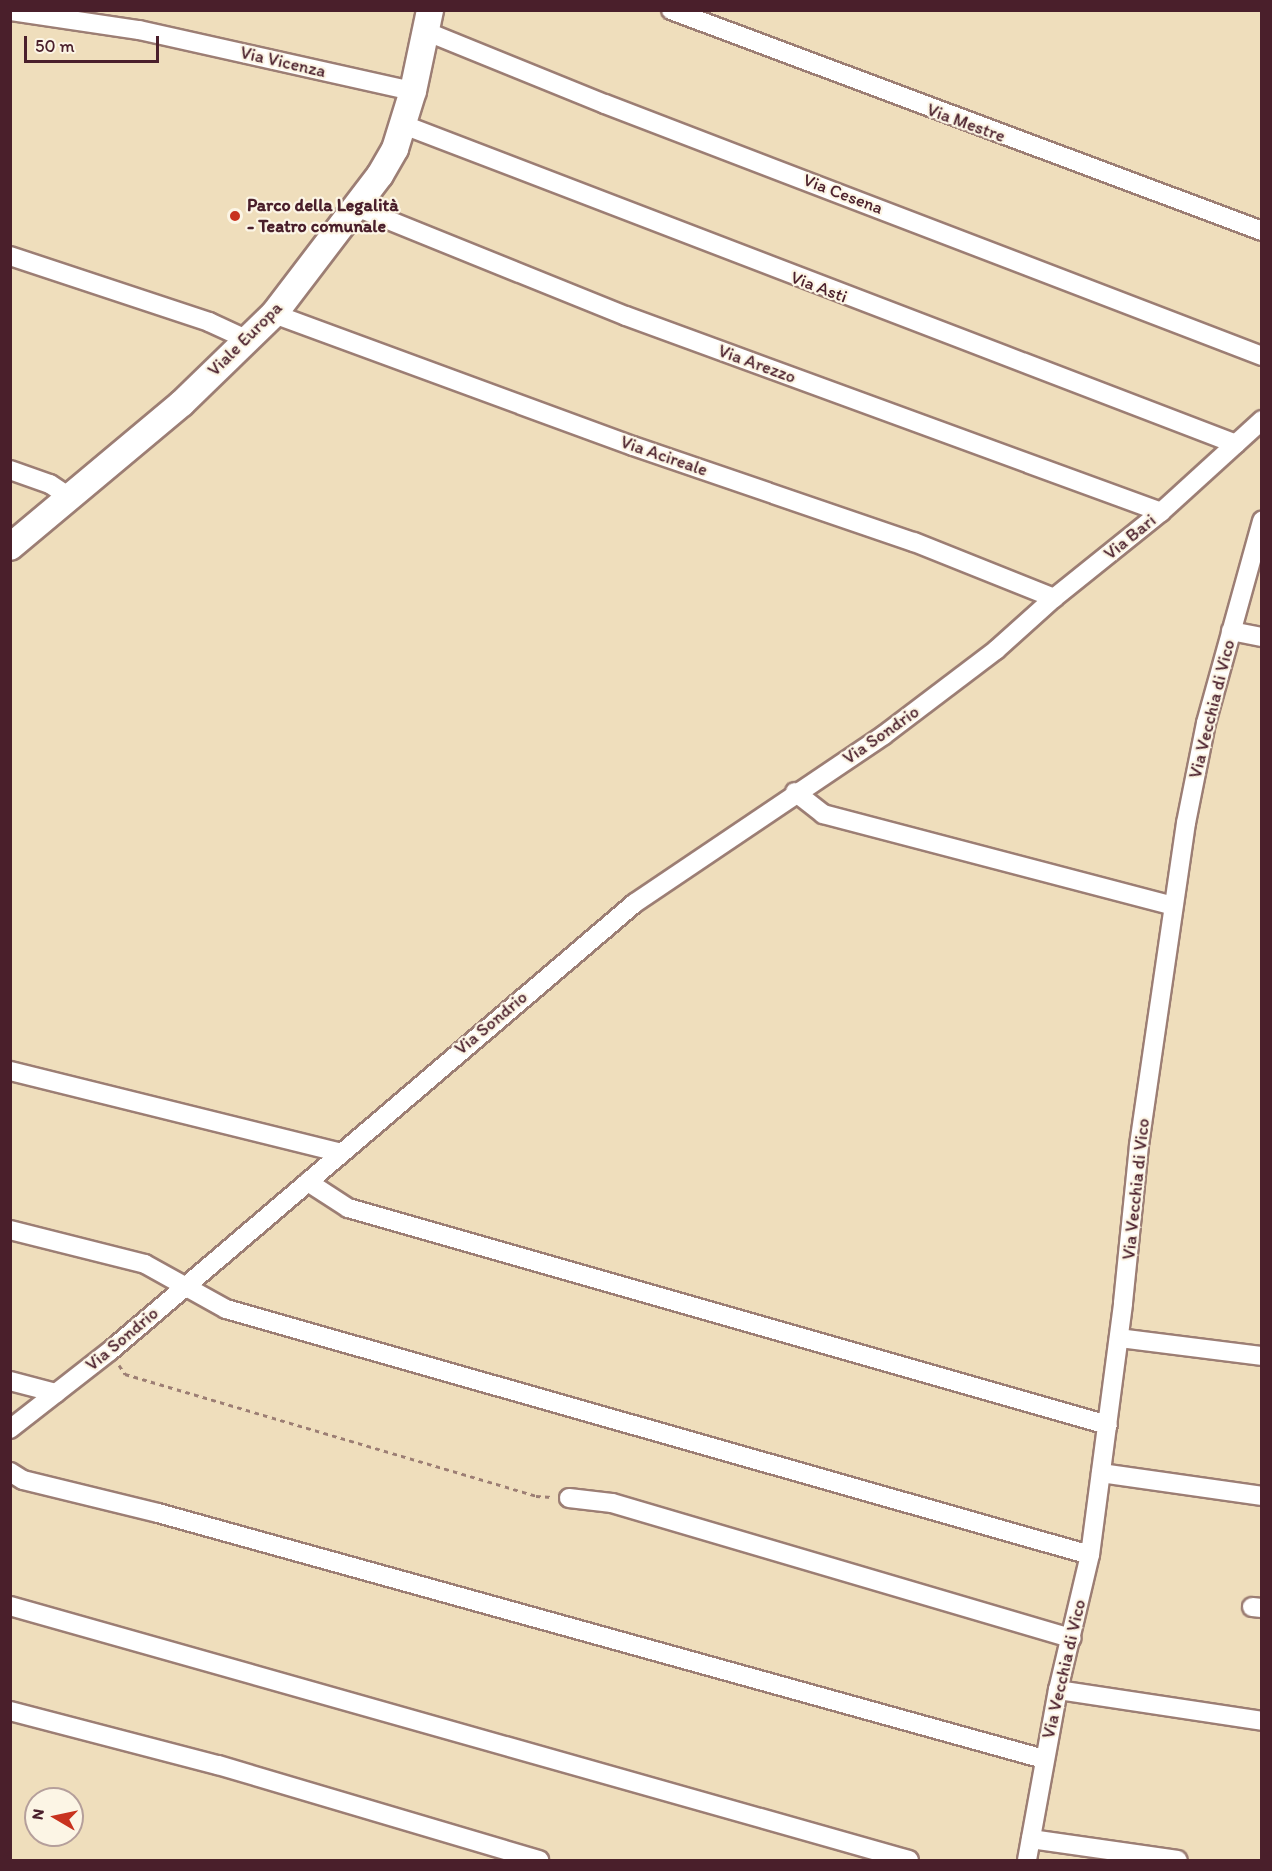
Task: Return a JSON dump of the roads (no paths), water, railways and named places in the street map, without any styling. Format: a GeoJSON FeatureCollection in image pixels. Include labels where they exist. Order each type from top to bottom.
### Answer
{"type":"FeatureCollection","features":[{"type":"Feature","properties":{"kind":"street","name":"Via Mestre"},"geometry":{"type":"LineString","coordinates":[[671,10],[1262,231]]}},
{"type":"Feature","properties":{"kind":"street","name":"Via Vicenza"},"geometry":{"type":"LineString","coordinates":[[10,11],[139,30],[413,91]]}},
{"type":"Feature","properties":{"kind":"street","name":"Viale Europa"},"geometry":{"type":"LineString","coordinates":[[10,547],[182,403],[274,314],[385,166],[404,125],[428,21]]}},
{"type":"Feature","properties":{"kind":"street","name":"Via Cesena"},"geometry":{"type":"LineString","coordinates":[[428,21],[605,104],[1262,357]]}},
{"type":"Feature","properties":{"kind":"street","name":"Via Asti"},"geometry":{"type":"LineString","coordinates":[[404,125],[1236,444]]}},
{"type":"Feature","properties":{"kind":"street","name":"Via Arezzo"},"geometry":{"type":"LineString","coordinates":[[356,207],[626,316],[1161,512]]}},
{"type":"Feature","properties":{"kind":"street"},"geometry":{"type":"LineString","coordinates":[[10,256],[209,322],[246,339]]}},
{"type":"Feature","properties":{"kind":"street","name":"Via Acireale"},"geometry":{"type":"LineString","coordinates":[[274,314],[633,446],[914,542],[1054,598]]}},
{"type":"Feature","properties":{"kind":"street","name":"Via Bari"},"geometry":{"type":"LineString","coordinates":[[996,650],[1054,598],[1161,512],[1262,420]]}},
{"type":"Feature","properties":{"kind":"street"},"geometry":{"type":"LineString","coordinates":[[10,470],[51,484],[71,498]]}},
{"type":"Feature","properties":{"kind":"street","name":"Via Vecchia di Vico"},"geometry":{"type":"LineString","coordinates":[[1027,1860],[1058,1690],[1090,1555],[1119,1338],[1139,1145],[1173,906],[1206,723],[1262,521]]}},
{"type":"Feature","properties":{"kind":"street"},"geometry":{"type":"LineString","coordinates":[[1231,631],[1262,637]]}},
{"type":"Feature","properties":{"kind":"street","name":"Via Sondrio"},"geometry":{"type":"LineString","coordinates":[[10,1428],[110,1351],[635,903],[795,792],[884,735],[996,650]]}},
{"type":"Feature","properties":{"kind":"street"},"geometry":{"type":"LineString","coordinates":[[795,792],[823,814],[1173,906]]}},
{"type":"Feature","properties":{"kind":"street"},"geometry":{"type":"LineString","coordinates":[[10,1071],[341,1153]]}},
{"type":"Feature","properties":{"kind":"street"},"geometry":{"type":"LineString","coordinates":[[308,1182],[348,1208],[1108,1425]]}},
{"type":"Feature","properties":{"kind":"street"},"geometry":{"type":"LineString","coordinates":[[10,1230],[145,1264],[226,1309],[1090,1555]]}},
{"type":"Feature","properties":{"kind":"street"},"geometry":{"type":"LineString","coordinates":[[1119,1338],[1262,1356]]}},
{"type":"Feature","properties":{"kind":"street"},"geometry":{"type":"LineString","coordinates":[[10,1381],[56,1393]]}},
{"type":"Feature","properties":{"kind":"street"},"geometry":{"type":"LineString","coordinates":[[10,1472],[23,1480],[1044,1759]]}},
{"type":"Feature","properties":{"kind":"street"},"geometry":{"type":"LineString","coordinates":[[1101,1473],[1262,1496]]}},
{"type":"Feature","properties":{"kind":"street"},"geometry":{"type":"LineString","coordinates":[[569,1498],[612,1503],[1072,1638]]}},
{"type":"Feature","properties":{"kind":"street"},"geometry":{"type":"LineString","coordinates":[[10,1606],[909,1860]]}},
{"type":"Feature","properties":{"kind":"street"},"geometry":{"type":"LineString","coordinates":[[1058,1690],[1262,1721]]}},
{"type":"Feature","properties":{"kind":"street"},"geometry":{"type":"LineString","coordinates":[[10,1711],[218,1765],[539,1860]]}},
{"type":"Feature","properties":{"kind":"street"},"geometry":{"type":"LineString","coordinates":[[1031,1839],[1178,1860]]}},
{"type":"Feature","properties":{"kind":"place","name":"Parco della Legalità - Teatro comunale"},"geometry":{"type":"Point","coordinates":[235,216]}}]}
